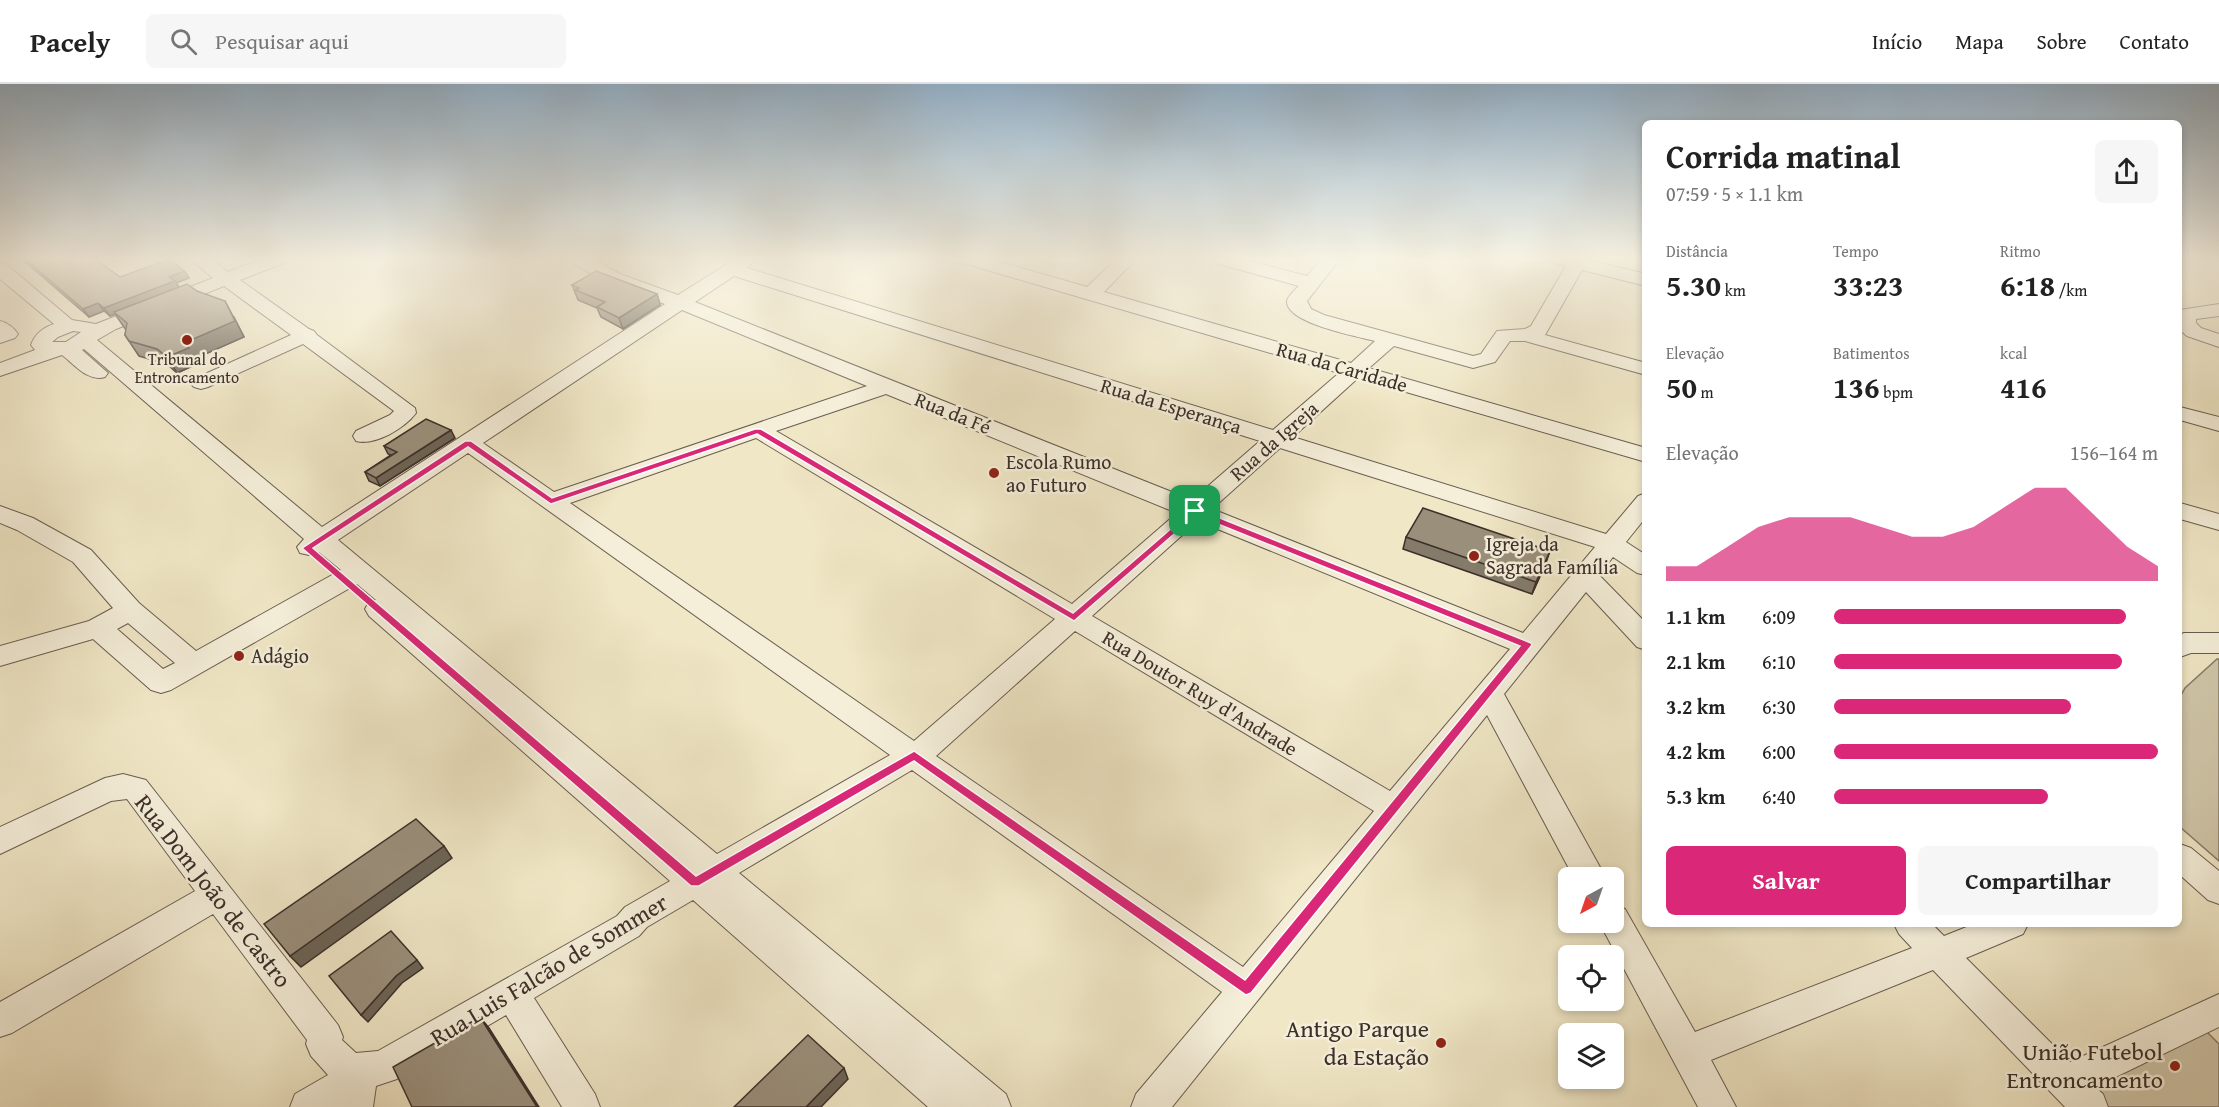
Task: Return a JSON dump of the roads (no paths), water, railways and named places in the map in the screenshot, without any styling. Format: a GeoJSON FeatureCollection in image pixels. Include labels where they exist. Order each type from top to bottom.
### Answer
{"type":"FeatureCollection","features":[{"type":"Feature","properties":{"kind":"street"},"geometry":{"type":"LineString","coordinates":[[27,307],[67,337],[315,543],[705,877],[993,1107]]}},
{"type":"Feature","properties":{"kind":"street"},"geometry":{"type":"LineString","coordinates":[[37,307],[67,337]]}},
{"type":"Feature","properties":{"kind":"street"},"geometry":{"type":"LineString","coordinates":[[0,358],[109,325],[150,307]]}},
{"type":"Feature","properties":{"kind":"street"},"geometry":{"type":"LineString","coordinates":[[267,307],[404,408],[405,413],[398,420],[364,436]]}},
{"type":"Feature","properties":{"kind":"street"},"geometry":{"type":"LineString","coordinates":[[315,543],[675,307]]}},
{"type":"Feature","properties":{"kind":"street","name":"Rua da Fé"},"geometry":{"type":"LineString","coordinates":[[690,307],[1527,645]]}},
{"type":"Feature","properties":{"kind":"street","name":"Rua da Esperança"},"geometry":{"type":"LineString","coordinates":[[871,307],[1277,439],[1609,543],[1642,564]]}},
{"type":"Feature","properties":{"kind":"street","name":"Rua da Caridade"},"geometry":{"type":"LineString","coordinates":[[1135,307],[1642,454]]}},
{"type":"Feature","properties":{"kind":"street"},"geometry":{"type":"LineString","coordinates":[[1298,307],[1317,319],[1466,362],[1479,362],[1488,358],[1503,335],[1529,335],[1539,330],[1549,307]]}},
{"type":"Feature","properties":{"kind":"street"},"geometry":{"type":"LineString","coordinates":[[2219,310],[2183,316],[2186,325],[2194,333],[2219,341]]}},
{"type":"Feature","properties":{"kind":"street"},"geometry":{"type":"LineString","coordinates":[[0,327],[8,334],[0,337]]}},
{"type":"Feature","properties":{"kind":"street"},"geometry":{"type":"LineString","coordinates":[[201,383],[307,335]]}},
{"type":"Feature","properties":{"kind":"street"},"geometry":{"type":"LineString","coordinates":[[1529,335],[1541,341],[1642,368]]}},
{"type":"Feature","properties":{"kind":"street"},"geometry":{"type":"LineString","coordinates":[[0,370],[67,337]]}},
{"type":"Feature","properties":{"kind":"street"},"geometry":{"type":"LineString","coordinates":[[2182,339],[2219,348]]}},
{"type":"Feature","properties":{"kind":"street","name":"Rua da Igreja"},"geometry":{"type":"LineString","coordinates":[[914,755],[923,750],[1389,340]]}},
{"type":"Feature","properties":{"kind":"street"},"geometry":{"type":"LineString","coordinates":[[551,501],[887,386]]}},
{"type":"Feature","properties":{"kind":"street"},"geometry":{"type":"LineString","coordinates":[[2182,415],[2219,424]]}},
{"type":"Feature","properties":{"kind":"street","name":"Rua Doutor Ruy d'Andrade"},"geometry":{"type":"LineString","coordinates":[[758,430],[1394,808]]}},
{"type":"Feature","properties":{"kind":"street"},"geometry":{"type":"LineString","coordinates":[[468,443],[1246,989]]}},
{"type":"Feature","properties":{"kind":"street"},"geometry":{"type":"LineString","coordinates":[[1149,1107],[1642,505]]}},
{"type":"Feature","properties":{"kind":"street"},"geometry":{"type":"LineString","coordinates":[[2182,512],[2219,522]]}},
{"type":"Feature","properties":{"kind":"street"},"geometry":{"type":"LineString","coordinates":[[0,514],[25,524],[82,556],[130,610],[194,664]]}},
{"type":"Feature","properties":{"kind":"street"},"geometry":{"type":"LineString","coordinates":[[98,628],[161,683],[352,575]]}},
{"type":"Feature","properties":{"kind":"street"},"geometry":{"type":"LineString","coordinates":[[1585,575],[1642,636]]}},
{"type":"Feature","properties":{"kind":"street"},"geometry":{"type":"LineString","coordinates":[[0,656],[98,628],[130,610]]}},
{"type":"Feature","properties":{"kind":"street"},"geometry":{"type":"LineString","coordinates":[[2182,646],[2219,643]]}},
{"type":"Feature","properties":{"kind":"street"},"geometry":{"type":"LineString","coordinates":[[1489,693],[1585,867]]}},
{"type":"Feature","properties":{"kind":"street","name":"Rua Luis Falcão de Sommer"},"geometry":{"type":"LineString","coordinates":[[308,1107],[343,1086],[360,1071],[378,1069],[396,1061],[628,926],[636,917],[914,755]]}},
{"type":"Feature","properties":{"kind":"street","name":"Rua Dom João de Castro"},"geometry":{"type":"LineString","coordinates":[[0,841],[105,790],[130,787],[140,793],[326,1037],[323,1044],[334,1059],[349,1070],[360,1071]]}},
{"type":"Feature","properties":{"kind":"street"},"geometry":{"type":"LineString","coordinates":[[2182,859],[2219,890]]}},
{"type":"Feature","properties":{"kind":"street"},"geometry":{"type":"LineString","coordinates":[[705,877],[955,1107]]}},
{"type":"Feature","properties":{"kind":"street"},"geometry":{"type":"LineString","coordinates":[[0,1021],[217,895]]}},
{"type":"Feature","properties":{"kind":"street"},"geometry":{"type":"LineString","coordinates":[[1913,927],[2090,1107]]}},
{"type":"Feature","properties":{"kind":"street"},"geometry":{"type":"LineString","coordinates":[[1688,1052],[2004,927]]}},
{"type":"Feature","properties":{"kind":"street"},"geometry":{"type":"LineString","coordinates":[[1622,933],[1718,1107]]}},
{"type":"Feature","properties":{"kind":"street"},"geometry":{"type":"LineString","coordinates":[[512,993],[582,1107]]}},
{"type":"Feature","properties":{"kind":"street"},"geometry":{"type":"LineString","coordinates":[[2067,1083],[2214,1020]]}},
{"type":"Feature","properties":{"kind":"street"},"geometry":{"type":"LineString","coordinates":[[355,1107],[360,1071]]}},
{"type":"Feature","properties":{"kind":"place","name":"Tribunal do Entroncamento"},"geometry":{"type":"Point","coordinates":[187,340]}},
{"type":"Feature","properties":{"kind":"place","name":"Escola Rumo ao Futuro"},"geometry":{"type":"Point","coordinates":[994,473]}},
{"type":"Feature","properties":{"kind":"place","name":"Igreja da Sagrada Família"},"geometry":{"type":"Point","coordinates":[1474,556]}},
{"type":"Feature","properties":{"kind":"place","name":"Adágio"},"geometry":{"type":"Point","coordinates":[239,656]}},
{"type":"Feature","properties":{"kind":"place","name":"Antigo Parque da Estação"},"geometry":{"type":"Point","coordinates":[1441,1043]}},
{"type":"Feature","properties":{"kind":"place","name":"União Futebol Entroncamento"},"geometry":{"type":"Point","coordinates":[2175,1066]}}]}
